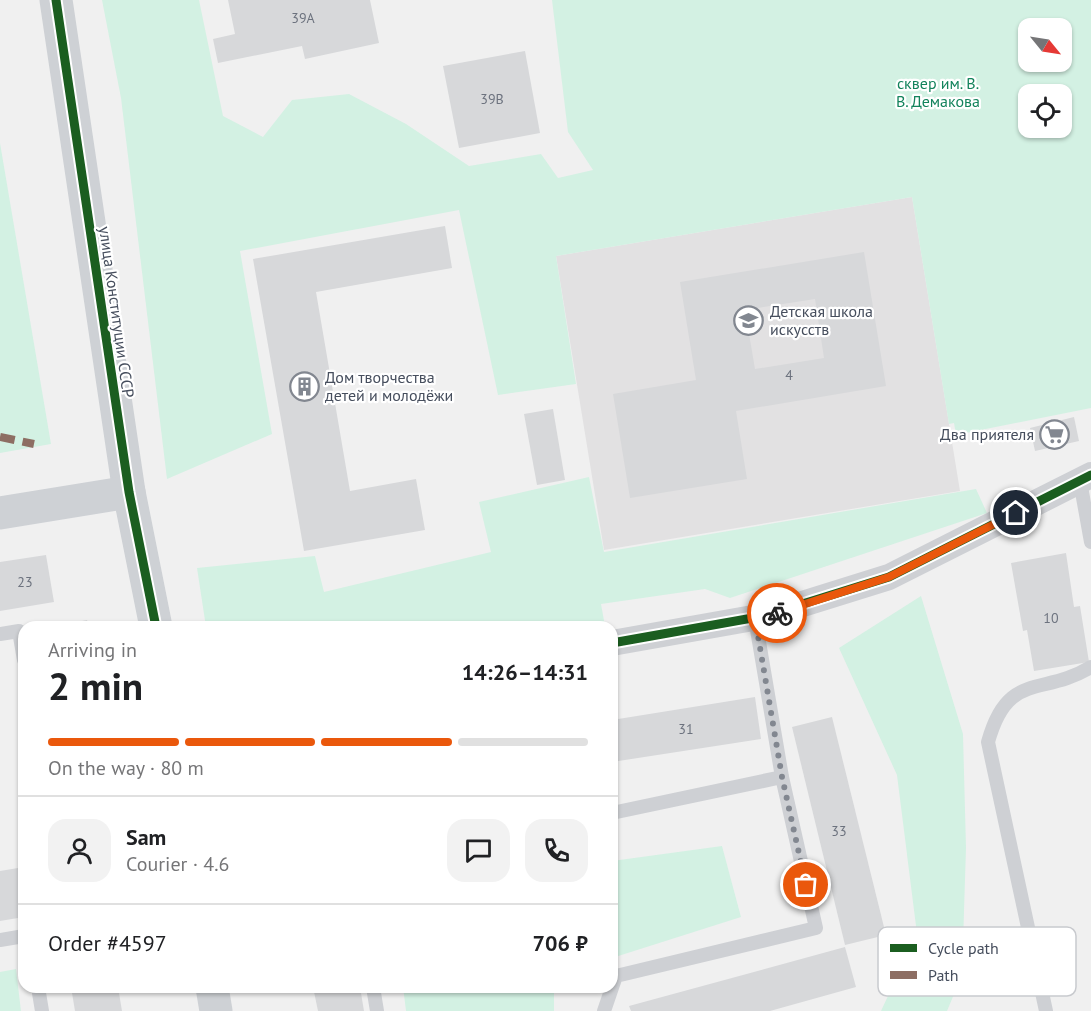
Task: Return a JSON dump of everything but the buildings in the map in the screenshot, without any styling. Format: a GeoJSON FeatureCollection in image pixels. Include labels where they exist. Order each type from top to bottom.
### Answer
{"type":"FeatureCollection","features":[{"type":"Feature","properties":{"kind":"street","name":"улица Конституции СССР"},"geometry":{"type":"LineString","coordinates":[[56,0],[129,492],[155,621]]}},
{"type":"Feature","properties":{"kind":"street"},"geometry":{"type":"LineString","coordinates":[[618,642],[755,618],[889,577],[1086,478]]}},
{"type":"Feature","properties":{"kind":"street"},"geometry":{"type":"LineString","coordinates":[[0,513],[129,492]]}},
{"type":"Feature","properties":{"kind":"street"},"geometry":{"type":"LineString","coordinates":[[213,993],[216,1011]]}},
{"type":"Feature","properties":{"kind":"lane"},"geometry":{"type":"LineString","coordinates":[[1086,478],[1091,542]]}},
{"type":"Feature","properties":{"kind":"lane"},"geometry":{"type":"LineString","coordinates":[[618,976],[816,928],[782,777],[755,618]]}},
{"type":"Feature","properties":{"kind":"lane"},"geometry":{"type":"LineString","coordinates":[[0,634],[18,631]]}},
{"type":"Feature","properties":{"kind":"lane"},"geometry":{"type":"LineString","coordinates":[[1028,927],[988,742],[994,720],[1003,704],[1024,689],[1079,674],[1091,667]]}},
{"type":"Feature","properties":{"kind":"lane"},"geometry":{"type":"LineString","coordinates":[[618,812],[782,777]]}},
{"type":"Feature","properties":{"kind":"lane"},"geometry":{"type":"LineString","coordinates":[[0,940],[18,937]]}},
{"type":"Feature","properties":{"kind":"lane"},"geometry":{"type":"LineString","coordinates":[[39,993],[42,1011]]}},
{"type":"Feature","properties":{"kind":"lane"},"geometry":{"type":"LineString","coordinates":[[375,993],[377,1011]]}},
{"type":"Feature","properties":{"kind":"lane"},"geometry":{"type":"LineString","coordinates":[[604,1011],[610,993]]}},
{"type":"Feature","properties":{"kind":"lane"},"geometry":{"type":"LineString","coordinates":[[1043,996],[1046,1011]]}},
{"type":"Feature","properties":{"kind":"shaded area","name":"Детская школа искусств"},"geometry":{"type":"Polygon","coordinates":[[[912,197],[960,491],[604,550],[556,256],[912,197]]]}},
{"type":"Feature","properties":{"kind":"green space","name":"сквер им. В. В. Демакова"},"geometry":{"type":"Polygon","coordinates":[[[102,0],[199,0],[223,116],[263,137],[292,100],[349,94],[406,124],[469,166],[541,154],[558,178],[593,170],[568,132],[552,0],[1091,0],[1091,408],[956,435],[954,423],[949,424],[912,197],[556,256],[576,384],[498,395],[459,210],[240,251],[272,434],[167,479],[121,98],[102,0]]]}},
{"type":"Feature","properties":{"kind":"green space"},"geometry":{"type":"Polygon","coordinates":[[[0,143],[51,444],[0,453],[0,143]]]}},
{"type":"Feature","properties":{"kind":"green space"},"geometry":{"type":"Polygon","coordinates":[[[589,477],[604,552],[976,489],[987,513],[730,598],[705,589],[601,604],[604,621],[205,621],[197,568],[315,556],[324,592],[491,552],[479,502],[589,477]]]}},
{"type":"Feature","properties":{"kind":"green space"},"geometry":{"type":"Polygon","coordinates":[[[921,596],[963,734],[966,848],[964,927],[916,927],[897,775],[839,648],[921,596]]]}},
{"type":"Feature","properties":{"kind":"green space"},"geometry":{"type":"Polygon","coordinates":[[[722,846],[741,917],[618,956],[618,860],[722,846]]]}},
{"type":"Feature","properties":{"kind":"green space"},"geometry":{"type":"Polygon","coordinates":[[[16,969],[21,1011],[0,1011],[0,972],[16,969]]]}},
{"type":"Feature","properties":{"kind":"green space"},"geometry":{"type":"Polygon","coordinates":[[[404,993],[554,993],[554,1011],[406,1011],[404,993]]]}},
{"type":"Feature","properties":{"kind":"green space"},"geometry":{"type":"Polygon","coordinates":[[[888,996],[953,996],[947,1011],[881,1011],[888,996]]]}},
{"type":"Feature","properties":{"kind":"marked path"},"geometry":{"type":"LineString","coordinates":[[0,437],[34,444]]}},
{"type":"Feature","properties":{"kind":"cycle path"},"geometry":{"type":"LineString","coordinates":[[56,0],[129,492],[155,621]]}},
{"type":"Feature","properties":{"kind":"cycle path"},"geometry":{"type":"LineString","coordinates":[[618,642],[764,616],[889,577],[1091,475]]}},
{"type":"Feature","properties":{"kind":"way so far"},"geometry":{"type":"LineString","coordinates":[[777,613],[755,618],[782,777],[806,885]]}},
{"type":"Feature","properties":{"kind":"place","name":"Детская школа искусств"},"geometry":{"type":"Point","coordinates":[749,320]}},
{"type":"Feature","properties":{"kind":"place","name":"Дом творчества детей и молодёжи"},"geometry":{"type":"Point","coordinates":[304,386]}},
{"type":"Feature","properties":{"kind":"place","name":"Два приятеля"},"geometry":{"type":"Point","coordinates":[1055,434]}},
{"type":"Feature","properties":{"kind":"route"},"geometry":{"type":"LineString","coordinates":[[777,613],[889,577],[1016,513]]}}]}
